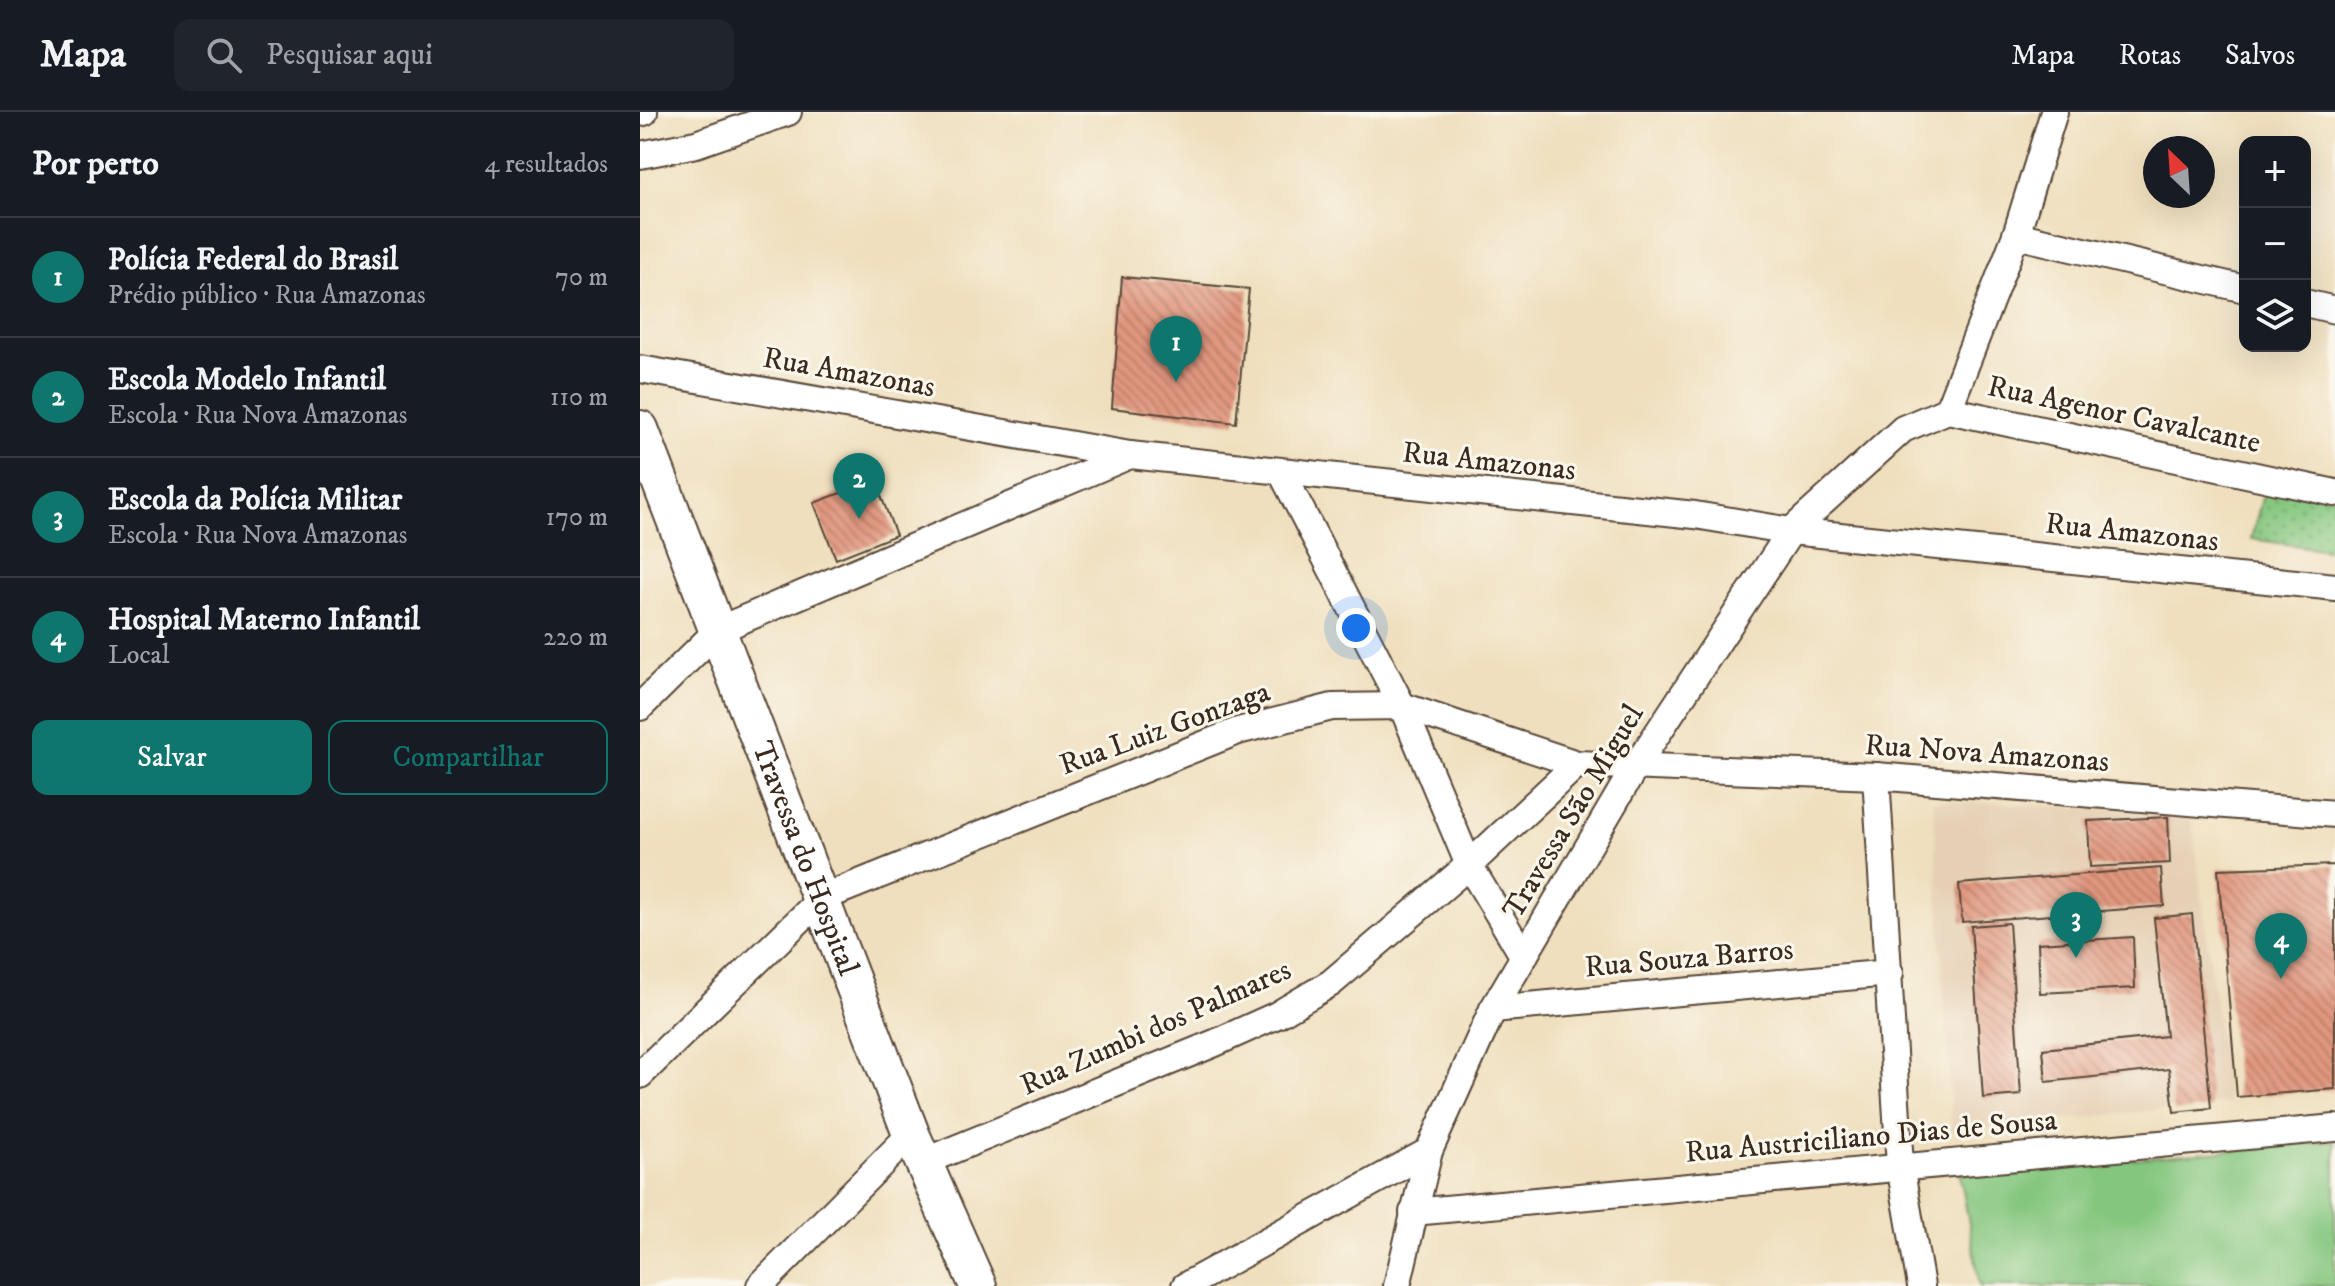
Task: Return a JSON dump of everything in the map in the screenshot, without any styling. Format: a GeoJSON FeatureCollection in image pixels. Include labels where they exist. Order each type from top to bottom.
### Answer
{"type":"FeatureCollection","features":[{"type":"Feature","properties":{"kind":"street"},"geometry":{"type":"LineString","coordinates":[[640,155],[696,144],[788,112]]}},
{"type":"Feature","properties":{"kind":"street"},"geometry":{"type":"LineString","coordinates":[[1948,410],[2016,235],[2054,112]]}},
{"type":"Feature","properties":{"kind":"street"},"geometry":{"type":"LineString","coordinates":[[2016,235],[2239,288]]}},
{"type":"Feature","properties":{"kind":"street"},"geometry":{"type":"LineString","coordinates":[[2311,304],[2335,310]]}},
{"type":"Feature","properties":{"kind":"street","name":"Rua Amazonas"},"geometry":{"type":"LineString","coordinates":[[640,369],[1130,455],[1695,515],[1791,531],[2335,587]]}},
{"type":"Feature","properties":{"kind":"street","name":"Rua Agenor Cavalcante"},"geometry":{"type":"LineString","coordinates":[[1903,429],[1948,410],[2335,493]]}},
{"type":"Feature","properties":{"kind":"street","name":"Travessa do Hospital"},"geometry":{"type":"LineString","coordinates":[[640,429],[917,1148],[978,1286]]}},
{"type":"Feature","properties":{"kind":"street","name":"Travessa São Miguel"},"geometry":{"type":"LineString","coordinates":[[1397,1286],[1429,1151],[1493,1009],[1634,769],[1791,531],[1903,429]]}},
{"type":"Feature","properties":{"kind":"street"},"geometry":{"type":"LineString","coordinates":[[640,707],[718,630],[1130,455]]}},
{"type":"Feature","properties":{"kind":"street"},"geometry":{"type":"LineString","coordinates":[[1282,473],[1402,706],[1469,865],[1524,957]]}},
{"type":"Feature","properties":{"kind":"street","name":"Rua Luiz Gonzaga"},"geometry":{"type":"LineString","coordinates":[[822,898],[1238,731],[1332,707],[1402,706],[1577,764],[1634,769]]}},
{"type":"Feature","properties":{"kind":"street","name":"Rua Zumbi dos Palmares"},"geometry":{"type":"LineString","coordinates":[[917,1148],[1277,1015],[1331,983],[1469,865],[1577,764]]}},
{"type":"Feature","properties":{"kind":"street","name":"Rua Nova Amazonas"},"geometry":{"type":"LineString","coordinates":[[1634,769],[1876,776],[2335,814]]}},
{"type":"Feature","properties":{"kind":"street"},"geometry":{"type":"LineString","coordinates":[[1876,776],[1900,1166],[1921,1286]]}},
{"type":"Feature","properties":{"kind":"street"},"geometry":{"type":"LineString","coordinates":[[640,1075],[822,898]]}},
{"type":"Feature","properties":{"kind":"street","name":"Rua Souza Barros"},"geometry":{"type":"LineString","coordinates":[[1493,1009],[1890,973]]}},
{"type":"Feature","properties":{"kind":"street","name":"Rua Austriciliano Dias de Sousa"},"geometry":{"type":"LineString","coordinates":[[1413,1212],[2335,1128]]}},
{"type":"Feature","properties":{"kind":"street"},"geometry":{"type":"LineString","coordinates":[[760,1286],[917,1148]]}},
{"type":"Feature","properties":{"kind":"street"},"geometry":{"type":"LineString","coordinates":[[1185,1286],[1429,1151]]}},
{"type":"Feature","properties":{"kind":"shaded area"},"geometry":{"type":"Polygon","coordinates":[[[1933,800],[2191,813],[2228,1103],[1952,1131],[1933,800]]]}},
{"type":"Feature","properties":{"kind":"green space"},"geometry":{"type":"Polygon","coordinates":[[[2266,484],[2335,498],[2335,551],[2251,539],[2266,484]]]}},
{"type":"Feature","properties":{"kind":"green space"},"geometry":{"type":"Polygon","coordinates":[[[2335,1141],[2335,1286],[1980,1286],[1960,1174],[2335,1141]]]}},
{"type":"Feature","properties":{"kind":"building"},"geometry":{"type":"Polygon","coordinates":[[[1122,277],[1249,289],[1236,423],[1112,408],[1122,277]]]}},
{"type":"Feature","properties":{"kind":"building"},"geometry":{"type":"Polygon","coordinates":[[[875,480],[896,535],[836,559],[814,503],[875,480]]]}},
{"type":"Feature","properties":{"kind":"building"},"geometry":{"type":"Polygon","coordinates":[[[2168,817],[2170,863],[2090,867],[2088,821],[2168,817]]]}},
{"type":"Feature","properties":{"kind":"building"},"geometry":{"type":"Polygon","coordinates":[[[2335,865],[2335,1089],[2237,1097],[2218,869],[2335,865]]]}},
{"type":"Feature","properties":{"kind":"building"},"geometry":{"type":"Polygon","coordinates":[[[2161,868],[2164,906],[1962,922],[1959,884],[2161,868]]]}},
{"type":"Feature","properties":{"kind":"building"},"geometry":{"type":"Polygon","coordinates":[[[2192,914],[2211,1108],[2174,1112],[2169,1069],[2046,1082],[2043,1049],[2166,1036],[2154,918],[2192,914]]]}},
{"type":"Feature","properties":{"kind":"building"},"geometry":{"type":"Polygon","coordinates":[[[2009,923],[2021,1095],[1983,1098],[1971,926],[2009,923]]]}},
{"type":"Feature","properties":{"kind":"building"},"geometry":{"type":"Polygon","coordinates":[[[2133,937],[2135,988],[2040,993],[2038,943],[2133,937]]]}},
{"type":"Feature","properties":{"kind":"place","name":"Polícia Federal do Brasil"},"geometry":{"type":"Point","coordinates":[1176,382]}},
{"type":"Feature","properties":{"kind":"place","name":"Escola Modelo Infantil"},"geometry":{"type":"Point","coordinates":[859,519]}},
{"type":"Feature","properties":{"kind":"place","name":"Escola da Polícia Militar"},"geometry":{"type":"Point","coordinates":[2076,958]}},
{"type":"Feature","properties":{"kind":"place","name":"Hospital Materno Infantil"},"geometry":{"type":"Point","coordinates":[2281,979]}}]}
